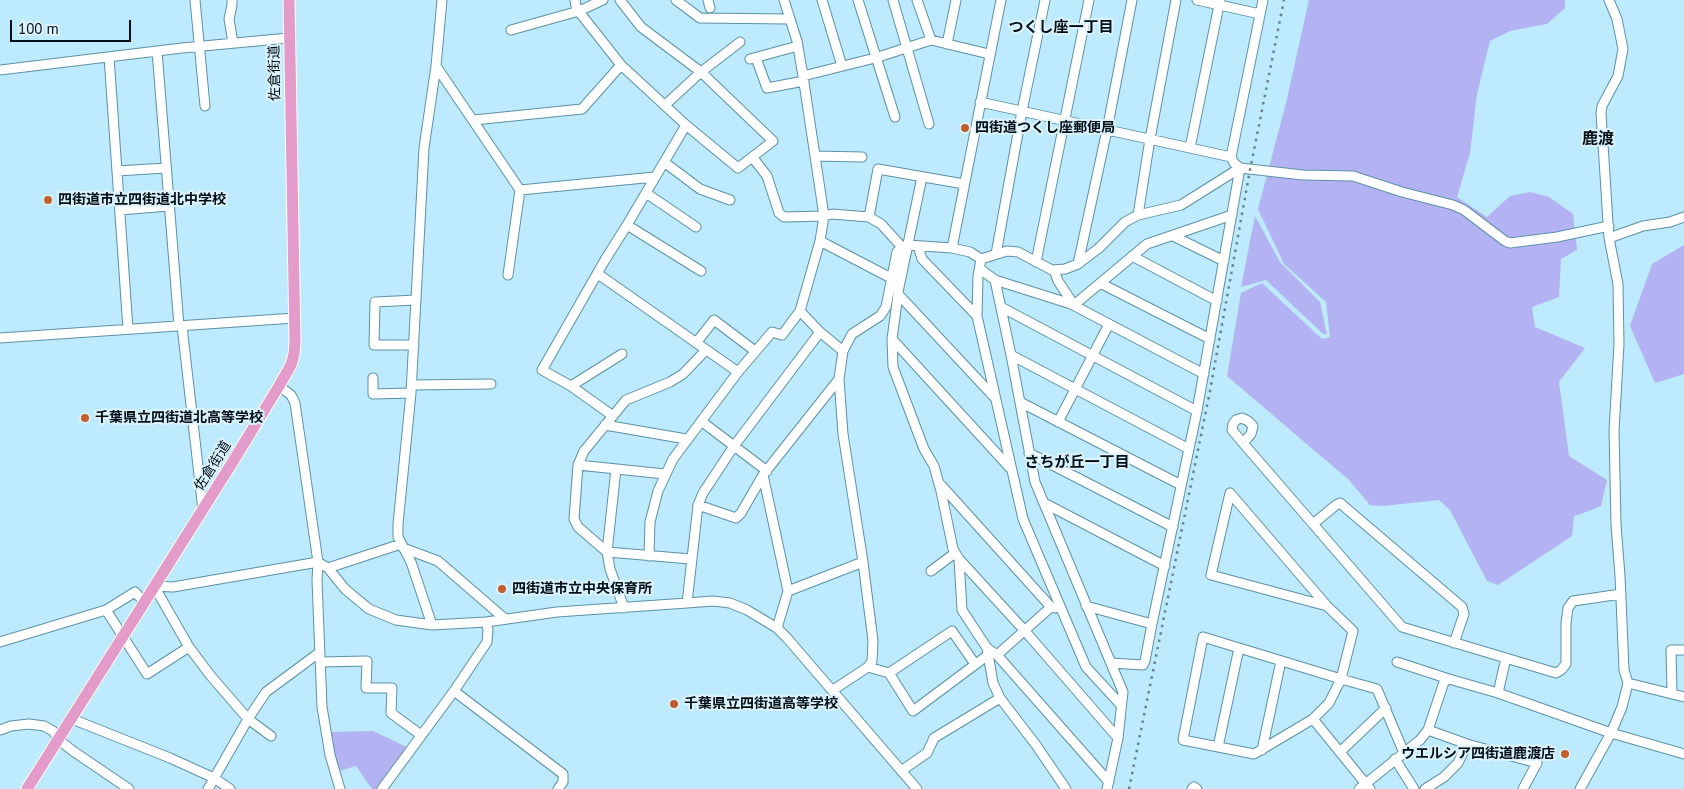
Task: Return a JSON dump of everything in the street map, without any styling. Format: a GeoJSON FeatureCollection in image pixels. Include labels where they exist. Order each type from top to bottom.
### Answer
{"type":"FeatureCollection","features":[{"type":"Feature","properties":{"kind":"main road","name":"佐倉街道"},"geometry":{"type":"LineString","coordinates":[[28,789],[280,386],[291,365],[294,354],[295,318],[289,0]]}},
{"type":"Feature","properties":{"kind":"street"},"geometry":{"type":"LineString","coordinates":[[196,0],[205,106]]}},
{"type":"Feature","properties":{"kind":"street"},"geometry":{"type":"LineString","coordinates":[[232,0],[229,19],[233,43]]}},
{"type":"Feature","properties":{"kind":"street"},"geometry":{"type":"LineString","coordinates":[[432,626],[411,562],[398,537],[398,524],[411,389],[424,148],[436,66],[442,0]]}},
{"type":"Feature","properties":{"kind":"street"},"geometry":{"type":"LineString","coordinates":[[575,0],[579,11],[621,65],[686,125],[738,168],[773,142],[701,72],[641,27],[620,0]]}},
{"type":"Feature","properties":{"kind":"street"},"geometry":{"type":"LineString","coordinates":[[511,30],[579,11],[603,0]]}},
{"type":"Feature","properties":{"kind":"street"},"geometry":{"type":"LineString","coordinates":[[676,0],[700,18],[790,19]]}},
{"type":"Feature","properties":{"kind":"street"},"geometry":{"type":"LineString","coordinates":[[649,556],[650,522],[658,491],[673,459],[686,439],[738,372],[772,332],[782,335],[800,311],[820,241],[824,216],[804,79],[798,46],[784,0]]}},
{"type":"Feature","properties":{"kind":"street"},"geometry":{"type":"LineString","coordinates":[[822,0],[842,66]]}},
{"type":"Feature","properties":{"kind":"street"},"geometry":{"type":"LineString","coordinates":[[858,0],[894,117]]}},
{"type":"Feature","properties":{"kind":"street"},"geometry":{"type":"LineString","coordinates":[[893,0],[906,49],[930,124]]}},
{"type":"Feature","properties":{"kind":"street"},"geometry":{"type":"LineString","coordinates":[[917,0],[931,40]]}},
{"type":"Feature","properties":{"kind":"street"},"geometry":{"type":"LineString","coordinates":[[947,44],[956,0]]}},
{"type":"Feature","properties":{"kind":"street"},"geometry":{"type":"LineString","coordinates":[[952,248],[1001,0]]}},
{"type":"Feature","properties":{"kind":"street"},"geometry":{"type":"LineString","coordinates":[[996,254],[1022,111],[1045,0]]}},
{"type":"Feature","properties":{"kind":"street"},"geometry":{"type":"LineString","coordinates":[[1036,262],[1089,0]]}},
{"type":"Feature","properties":{"kind":"street"},"geometry":{"type":"LineString","coordinates":[[1078,264],[1107,130],[1132,0]]}},
{"type":"Feature","properties":{"kind":"street"},"geometry":{"type":"LineString","coordinates":[[1138,215],[1176,0]]}},
{"type":"Feature","properties":{"kind":"street"},"geometry":{"type":"LineString","coordinates":[[1197,0],[1220,2],[1260,14]]}},
{"type":"Feature","properties":{"kind":"street"},"geometry":{"type":"LineString","coordinates":[[1263,0],[1231,157],[1240,168],[1303,175],[1353,176],[1402,192],[1453,204],[1510,243],[1557,237],[1609,226]]}},
{"type":"Feature","properties":{"kind":"street"},"geometry":{"type":"LineString","coordinates":[[1580,789],[1611,733],[1622,707],[1628,683],[1624,670],[1616,525],[1614,431],[1619,344],[1618,284],[1609,238],[1602,113],[1602,106],[1618,76],[1623,49],[1617,19],[1609,0]]}},
{"type":"Feature","properties":{"kind":"street"},"geometry":{"type":"LineString","coordinates":[[1190,148],[1220,2]]}},
{"type":"Feature","properties":{"kind":"street"},"geometry":{"type":"LineString","coordinates":[[0,70],[200,46],[289,38]]}},
{"type":"Feature","properties":{"kind":"street"},"geometry":{"type":"LineString","coordinates":[[798,46],[753,59],[767,88],[804,79],[931,40],[989,54]]}},
{"type":"Feature","properties":{"kind":"street"},"geometry":{"type":"LineString","coordinates":[[665,106],[701,72],[740,42]]}},
{"type":"Feature","properties":{"kind":"street"},"geometry":{"type":"LineString","coordinates":[[157,51],[180,326],[202,510]]}},
{"type":"Feature","properties":{"kind":"street"},"geometry":{"type":"LineString","coordinates":[[109,57],[128,329]]}},
{"type":"Feature","properties":{"kind":"street"},"geometry":{"type":"LineString","coordinates":[[474,120],[582,109],[621,65]]}},
{"type":"Feature","properties":{"kind":"street"},"geometry":{"type":"LineString","coordinates":[[436,66],[520,190],[508,275]]}},
{"type":"Feature","properties":{"kind":"street"},"geometry":{"type":"LineString","coordinates":[[980,102],[1231,157]]}},
{"type":"Feature","properties":{"kind":"street"},"geometry":{"type":"LineString","coordinates":[[612,416],[571,386],[542,370],[686,125]]}},
{"type":"Feature","properties":{"kind":"street"},"geometry":{"type":"LineString","coordinates":[[815,156],[862,157]]}},
{"type":"Feature","properties":{"kind":"street"},"geometry":{"type":"LineString","coordinates":[[753,158],[767,176],[779,213],[784,217],[832,214],[869,216],[909,246],[977,316]]}},
{"type":"Feature","properties":{"kind":"street"},"geometry":{"type":"LineString","coordinates":[[664,162],[700,189],[730,200]]}},
{"type":"Feature","properties":{"kind":"street"},"geometry":{"type":"LineString","coordinates":[[117,171],[166,168]]}},
{"type":"Feature","properties":{"kind":"street"},"geometry":{"type":"LineString","coordinates":[[869,216],[878,168],[964,184]]}},
{"type":"Feature","properties":{"kind":"street"},"geometry":{"type":"LineString","coordinates":[[833,690],[868,667],[872,661],[873,641],[843,434],[839,379],[843,351],[852,334],[880,316],[886,307],[897,252],[909,246],[952,248],[970,252],[982,259],[1007,251],[1018,252],[1052,270],[1065,269],[1078,264],[1099,248],[1125,222],[1138,215],[1181,206],[1240,168]]}},
{"type":"Feature","properties":{"kind":"street"},"geometry":{"type":"LineString","coordinates":[[1110,663],[1143,665],[1145,661],[1197,411],[1240,168]]}},
{"type":"Feature","properties":{"kind":"street"},"geometry":{"type":"LineString","coordinates":[[520,190],[655,177]]}},
{"type":"Feature","properties":{"kind":"street"},"geometry":{"type":"LineString","coordinates":[[922,177],[898,294],[892,339],[893,367],[924,449],[934,466],[953,550],[1118,738]]}},
{"type":"Feature","properties":{"kind":"street"},"geometry":{"type":"LineString","coordinates":[[646,193],[696,227]]}},
{"type":"Feature","properties":{"kind":"street"},"geometry":{"type":"LineString","coordinates":[[120,210],[169,206]]}},
{"type":"Feature","properties":{"kind":"street"},"geometry":{"type":"LineString","coordinates":[[1074,305],[1147,244],[1232,215]]}},
{"type":"Feature","properties":{"kind":"street"},"geometry":{"type":"LineString","coordinates":[[1609,238],[1643,226],[1670,222],[1684,217]]}},
{"type":"Feature","properties":{"kind":"street"},"geometry":{"type":"LineString","coordinates":[[627,225],[701,271]]}},
{"type":"Feature","properties":{"kind":"street"},"geometry":{"type":"LineString","coordinates":[[1173,236],[1224,261]]}},
{"type":"Feature","properties":{"kind":"street"},"geometry":{"type":"LineString","coordinates":[[820,241],[891,278]]}},
{"type":"Feature","properties":{"kind":"street"},"geometry":{"type":"LineString","coordinates":[[1132,256],[1217,301]]}},
{"type":"Feature","properties":{"kind":"street"},"geometry":{"type":"LineString","coordinates":[[982,259],[978,276],[977,316],[1023,519],[1086,667],[1120,704]]}},
{"type":"Feature","properties":{"kind":"street"},"geometry":{"type":"LineString","coordinates":[[980,269],[995,280],[1074,305],[1204,374]]}},
{"type":"Feature","properties":{"kind":"street"},"geometry":{"type":"LineString","coordinates":[[1054,270],[1058,281],[1074,305]]}},
{"type":"Feature","properties":{"kind":"street"},"geometry":{"type":"LineString","coordinates":[[598,274],[738,372]]}},
{"type":"Feature","properties":{"kind":"street"},"geometry":{"type":"LineString","coordinates":[[995,280],[1035,482],[1123,692],[1120,704],[1118,738],[1108,785]]}},
{"type":"Feature","properties":{"kind":"street"},"geometry":{"type":"LineString","coordinates":[[1100,283],[1210,339]]}},
{"type":"Feature","properties":{"kind":"street"},"geometry":{"type":"LineString","coordinates":[[898,294],[996,399]]}},
{"type":"Feature","properties":{"kind":"street"},"geometry":{"type":"LineString","coordinates":[[414,345],[374,344],[375,302],[416,300]]}},
{"type":"Feature","properties":{"kind":"street"},"geometry":{"type":"LineString","coordinates":[[1001,307],[1197,411]]}},
{"type":"Feature","properties":{"kind":"street"},"geometry":{"type":"LineString","coordinates":[[800,311],[820,332],[843,351]]}},
{"type":"Feature","properties":{"kind":"street"},"geometry":{"type":"LineString","coordinates":[[0,338],[295,318]]}},
{"type":"Feature","properties":{"kind":"street"},"geometry":{"type":"LineString","coordinates":[[696,342],[714,320],[755,352]]}},
{"type":"Feature","properties":{"kind":"street"},"geometry":{"type":"LineString","coordinates":[[1058,422],[1109,324]]}},
{"type":"Feature","properties":{"kind":"street"},"geometry":{"type":"LineString","coordinates":[[687,603],[698,505],[703,492],[734,446],[820,332]]}},
{"type":"Feature","properties":{"kind":"street"},"geometry":{"type":"LineString","coordinates":[[892,339],[1011,468]]}},
{"type":"Feature","properties":{"kind":"street"},"geometry":{"type":"LineString","coordinates":[[692,559],[607,552],[578,527],[574,519],[578,465],[584,451],[626,400],[670,382],[683,374],[706,350]]}},
{"type":"Feature","properties":{"kind":"street"},"geometry":{"type":"LineString","coordinates":[[571,386],[622,354]]}},
{"type":"Feature","properties":{"kind":"street"},"geometry":{"type":"LineString","coordinates":[[1011,354],[1189,449]]}},
{"type":"Feature","properties":{"kind":"street"},"geometry":{"type":"LineString","coordinates":[[373,378],[373,394],[411,389],[491,384]]}},
{"type":"Feature","properties":{"kind":"street"},"geometry":{"type":"LineString","coordinates":[[698,505],[736,518],[765,473],[839,379]]}},
{"type":"Feature","properties":{"kind":"street"},"geometry":{"type":"LineString","coordinates":[[280,386],[290,395],[295,403],[318,562],[322,707],[330,755],[340,789]]}},
{"type":"Feature","properties":{"kind":"street"},"geometry":{"type":"LineString","coordinates":[[1020,402],[1181,485]]}},
{"type":"Feature","properties":{"kind":"street"},"geometry":{"type":"LineString","coordinates":[[701,421],[765,473],[788,591],[778,628]]}},
{"type":"Feature","properties":{"kind":"street"},"geometry":{"type":"LineString","coordinates":[[605,425],[686,439]]}},
{"type":"Feature","properties":{"kind":"street"},"geometry":{"type":"LineString","coordinates":[[1243,443],[1402,627],[1556,673],[1562,670],[1566,664],[1568,608],[1573,601],[1621,594]]}},
{"type":"Feature","properties":{"kind":"street"},"geometry":{"type":"LineString","coordinates":[[1030,453],[1172,527]]}},
{"type":"Feature","properties":{"kind":"street"},"geometry":{"type":"LineString","coordinates":[[578,465],[665,474]]}},
{"type":"Feature","properties":{"kind":"street"},"geometry":{"type":"LineString","coordinates":[[616,469],[607,552],[610,569],[624,608]]}},
{"type":"Feature","properties":{"kind":"street"},"geometry":{"type":"LineString","coordinates":[[939,483],[1051,606],[1062,610]]}},
{"type":"Feature","properties":{"kind":"street"},"geometry":{"type":"LineString","coordinates":[[1327,606],[1211,575],[1230,493],[1327,606],[1353,631],[1340,679],[1329,703],[1313,720],[1254,754],[1183,740],[1203,637],[1340,679],[1377,689],[1404,753]]}},
{"type":"Feature","properties":{"kind":"street"},"geometry":{"type":"LineString","coordinates":[[1044,502],[1165,566]]}},
{"type":"Feature","properties":{"kind":"street"},"geometry":{"type":"LineString","coordinates":[[1313,524],[1336,505],[1340,504],[1462,607],[1464,614],[1454,643]]}},
{"type":"Feature","properties":{"kind":"street"},"geometry":{"type":"LineString","coordinates":[[328,568],[402,546],[438,561],[505,619]]}},
{"type":"Feature","properties":{"kind":"street"},"geometry":{"type":"LineString","coordinates":[[931,571],[957,556]]}},
{"type":"Feature","properties":{"kind":"street"},"geometry":{"type":"LineString","coordinates":[[957,556],[962,610],[991,653],[1108,785]]}},
{"type":"Feature","properties":{"kind":"street"},"geometry":{"type":"LineString","coordinates":[[154,586],[173,587],[318,562],[328,568],[345,590],[369,609],[396,620],[432,626],[486,622],[557,612],[713,601],[730,603],[747,610],[778,628],[917,789]]}},
{"type":"Feature","properties":{"kind":"street"},"geometry":{"type":"LineString","coordinates":[[788,591],[863,562]]}},
{"type":"Feature","properties":{"kind":"street"},"geometry":{"type":"LineString","coordinates":[[154,586],[189,647],[210,675],[248,719],[271,736]]}},
{"type":"Feature","properties":{"kind":"street"},"geometry":{"type":"LineString","coordinates":[[0,642],[106,610],[135,592],[144,602]]}},
{"type":"Feature","properties":{"kind":"street"},"geometry":{"type":"LineString","coordinates":[[868,667],[889,673],[913,710],[1024,630],[1051,606]]}},
{"type":"Feature","properties":{"kind":"street"},"geometry":{"type":"LineString","coordinates":[[1086,606],[1152,624]]}},
{"type":"Feature","properties":{"kind":"street"},"geometry":{"type":"LineString","coordinates":[[106,610],[146,674],[189,647]]}},
{"type":"Feature","properties":{"kind":"street"},"geometry":{"type":"LineString","coordinates":[[382,789],[454,691],[486,642],[488,630],[486,622]]}},
{"type":"Feature","properties":{"kind":"street"},"geometry":{"type":"LineString","coordinates":[[889,673],[952,632],[975,664]]}},
{"type":"Feature","properties":{"kind":"street"},"geometry":{"type":"LineString","coordinates":[[1218,747],[1239,648]]}},
{"type":"Feature","properties":{"kind":"street"},"geometry":{"type":"LineString","coordinates":[[1672,693],[1671,650],[1684,650]]}},
{"type":"Feature","properties":{"kind":"street"},"geometry":{"type":"LineString","coordinates":[[991,653],[993,683],[1000,698],[1036,745],[1066,789]]}},
{"type":"Feature","properties":{"kind":"street"},"geometry":{"type":"LineString","coordinates":[[208,789],[248,719],[266,692],[320,657],[367,661],[366,688],[392,688],[391,713],[421,735]]}},
{"type":"Feature","properties":{"kind":"street"},"geometry":{"type":"LineString","coordinates":[[1498,694],[1506,658]]}},
{"type":"Feature","properties":{"kind":"street"},"geometry":{"type":"LineString","coordinates":[[1262,750],[1281,661]]}},
{"type":"Feature","properties":{"kind":"street"},"geometry":{"type":"LineString","coordinates":[[1397,662],[1611,733],[1684,754]]}},
{"type":"Feature","properties":{"kind":"street"},"geometry":{"type":"LineString","coordinates":[[1313,720],[1340,752],[1365,787],[1395,759],[1420,740],[1428,730],[1444,682],[1449,679]]}},
{"type":"Feature","properties":{"kind":"street"},"geometry":{"type":"LineString","coordinates":[[1628,683],[1684,697]]}},
{"type":"Feature","properties":{"kind":"street"},"geometry":{"type":"LineString","coordinates":[[454,691],[563,774],[563,782],[558,789]]}},
{"type":"Feature","properties":{"kind":"street"},"geometry":{"type":"LineString","coordinates":[[901,771],[927,753],[934,738],[1000,698]]}},
{"type":"Feature","properties":{"kind":"street"},"geometry":{"type":"LineString","coordinates":[[1340,752],[1386,708]]}},
{"type":"Feature","properties":{"kind":"street"},"geometry":{"type":"LineString","coordinates":[[72,719],[170,758],[214,778],[230,789]]}},
{"type":"Feature","properties":{"kind":"street"},"geometry":{"type":"LineString","coordinates":[[1,729],[20,725],[44,726],[53,731],[59,740],[73,751],[129,789]]}},
{"type":"Feature","properties":{"kind":"street"},"geometry":{"type":"LineString","coordinates":[[1428,730],[1467,744],[1537,763],[1523,789]]}},
{"type":"Feature","properties":{"kind":"street"},"geometry":{"type":"LineString","coordinates":[[1425,789],[1444,777],[1458,763],[1467,744]]}},
{"type":"Feature","properties":{"kind":"street"},"geometry":{"type":"LineString","coordinates":[[1395,759],[1414,789]]}},
{"type":"Feature","properties":{"kind":"street"},"geometry":{"type":"LineString","coordinates":[[1192,789],[1194,787],[1197,789]]}},
{"type":"Feature","properties":{"kind":"shaded area"},"geometry":{"type":"Polygon","coordinates":[[[1309,0],[1565,0],[1565,8],[1547,24],[1510,31],[1490,41],[1477,94],[1470,153],[1457,197],[1487,217],[1510,196],[1530,192],[1549,197],[1573,214],[1577,250],[1561,259],[1559,297],[1532,307],[1535,327],[1585,348],[1559,382],[1569,456],[1607,480],[1601,506],[1574,516],[1572,536],[1498,585],[1487,581],[1450,510],[1439,500],[1383,506],[1370,505],[1349,480],[1227,376],[1241,293],[1262,283],[1322,339],[1330,337],[1326,302],[1284,264],[1258,209],[1287,99],[1309,0]]]}},
{"type":"Feature","properties":{"kind":"shaded area"},"geometry":{"type":"Polygon","coordinates":[[[1255,216],[1280,262],[1320,302],[1327,335],[1322,333],[1266,280],[1241,287],[1255,216]]]}},
{"type":"Feature","properties":{"kind":"shaded area"},"geometry":{"type":"Polygon","coordinates":[[[1684,245],[1684,374],[1655,383],[1630,326],[1652,264],[1684,245]]]}},
{"type":"Feature","properties":{"kind":"shaded area"},"geometry":{"type":"Polygon","coordinates":[[[373,731],[407,747],[380,789],[372,789],[356,766],[339,771],[334,762],[331,732],[373,731]]]}},
{"type":"Feature","properties":{"kind":"railway"},"geometry":{"type":"LineString","coordinates":[[1129,789],[1210,391],[1250,170],[1284,0]]}},
{"type":"Feature","properties":{"kind":"place","name":"四街道つくし座郵便局"},"geometry":{"type":"Point","coordinates":[965,128]}},
{"type":"Feature","properties":{"kind":"place","name":"四街道市立四街道北中学校"},"geometry":{"type":"Point","coordinates":[48,200]}},
{"type":"Feature","properties":{"kind":"place","name":"千葉県立四街道北高等学校"},"geometry":{"type":"Point","coordinates":[85,418]}},
{"type":"Feature","properties":{"kind":"place","name":"四街道市立中央保育所"},"geometry":{"type":"Point","coordinates":[502,589]}},
{"type":"Feature","properties":{"kind":"place","name":"千葉県立四街道高等学校"},"geometry":{"type":"Point","coordinates":[674,704]}},
{"type":"Feature","properties":{"kind":"place","name":"ウエルシア四街道鹿渡店"},"geometry":{"type":"Point","coordinates":[1565,754]}},
{"type":"Feature","properties":{"kind":"district","name":"つくし座一丁目"},"geometry":{"type":"Point","coordinates":[1061,28]}},
{"type":"Feature","properties":{"kind":"district","name":"鹿渡"},"geometry":{"type":"Point","coordinates":[1598,139]}},
{"type":"Feature","properties":{"kind":"district","name":"さちが丘一丁目"},"geometry":{"type":"Point","coordinates":[1077,463]}}]}
